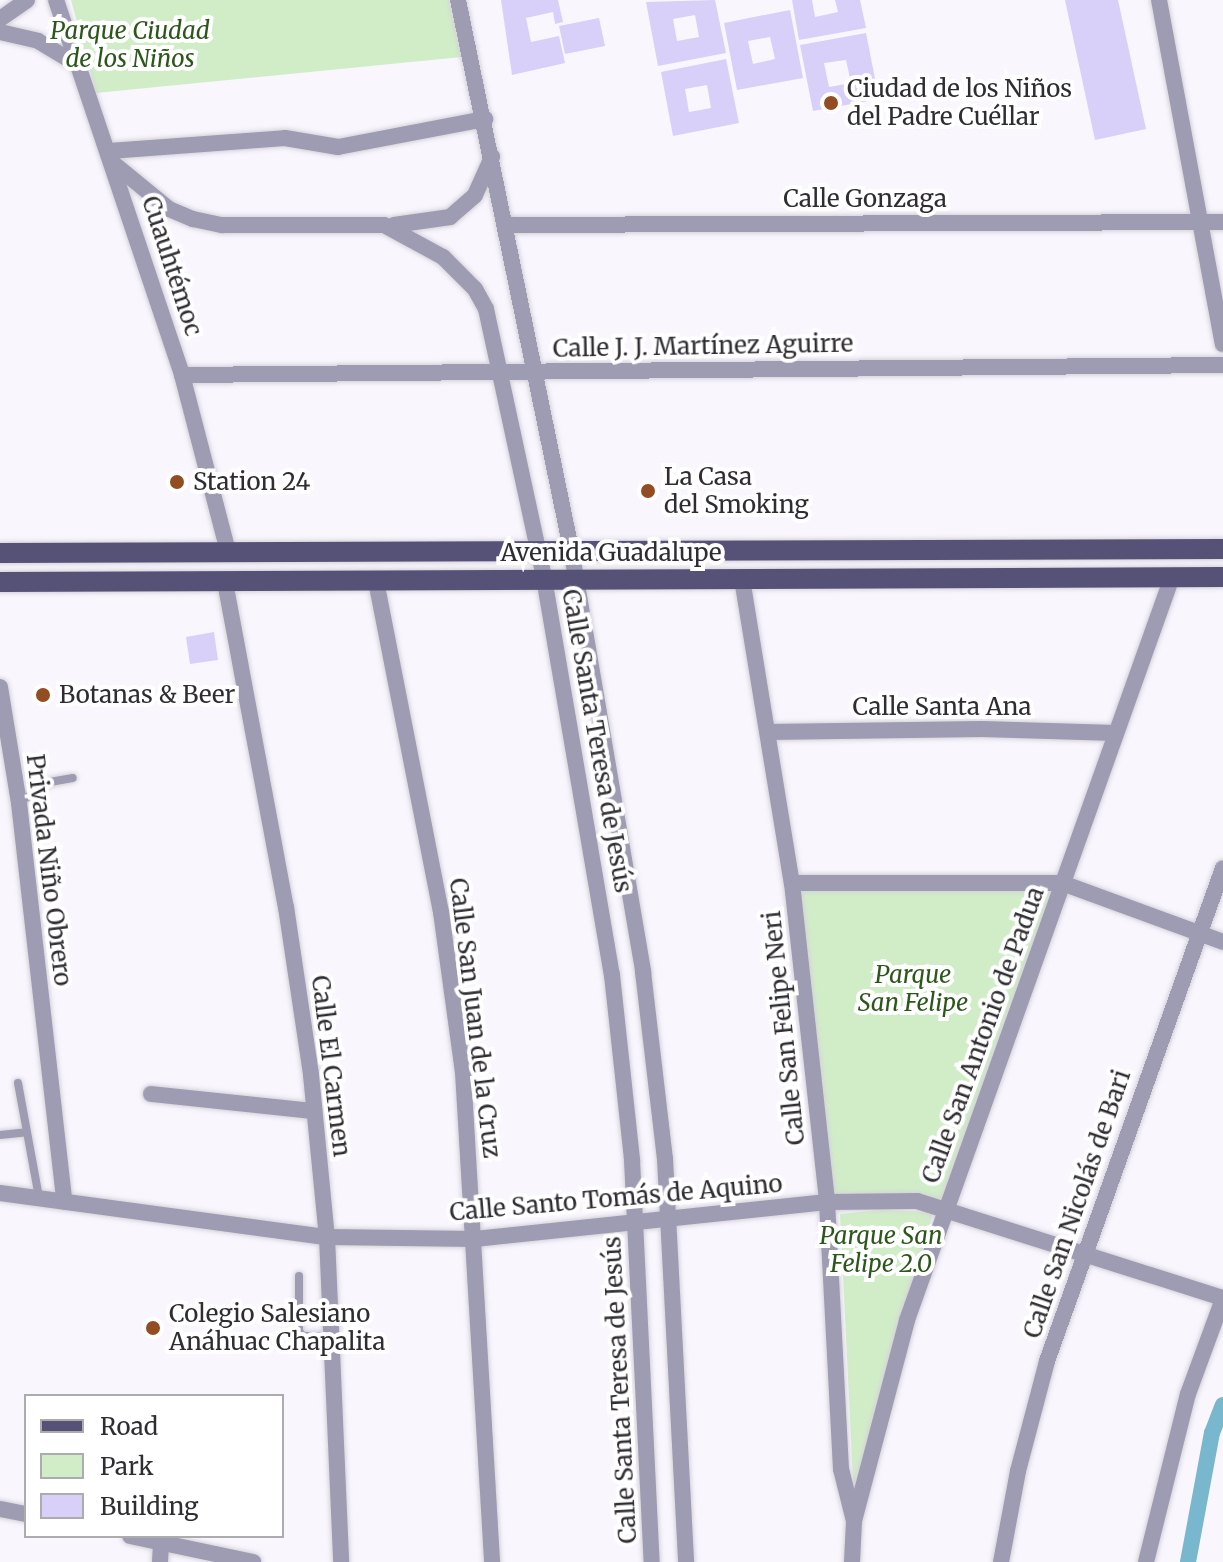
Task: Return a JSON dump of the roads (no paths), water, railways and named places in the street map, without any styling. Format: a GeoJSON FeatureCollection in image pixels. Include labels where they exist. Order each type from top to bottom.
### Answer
{"type":"FeatureCollection","features":[{"type":"Feature","properties":{"kind":"main road","name":"Avenida Guadalupe"},"geometry":{"type":"LineString","coordinates":[[0,553],[1223,549]]}},
{"type":"Feature","properties":{"kind":"main road","name":"Avenida Guadalupe"},"geometry":{"type":"LineString","coordinates":[[0,582],[1223,577]]}},
{"type":"Feature","properties":{"kind":"street"},"geometry":{"type":"LineString","coordinates":[[0,19],[27,0]]}},
{"type":"Feature","properties":{"kind":"street","name":"Cuauhtémoc"},"geometry":{"type":"LineString","coordinates":[[56,0],[182,375],[228,552]]}},
{"type":"Feature","properties":{"kind":"street","name":"Calle Santa Teresa de Jesús"},"geometry":{"type":"LineString","coordinates":[[458,0],[485,119],[571,549],[643,972],[669,1219],[686,1562]]}},
{"type":"Feature","properties":{"kind":"street"},"geometry":{"type":"LineString","coordinates":[[1159,0],[1223,344]]}},
{"type":"Feature","properties":{"kind":"street"},"geometry":{"type":"LineString","coordinates":[[0,32],[38,41],[78,65]]}},
{"type":"Feature","properties":{"kind":"street"},"geometry":{"type":"LineString","coordinates":[[111,158],[285,138],[338,147],[485,119]]}},
{"type":"Feature","properties":{"kind":"street"},"geometry":{"type":"LineString","coordinates":[[384,225],[450,217],[475,195],[492,157]]}},
{"type":"Feature","properties":{"kind":"street","name":"Calle Santa Teresa de Jesús"},"geometry":{"type":"LineString","coordinates":[[111,158],[169,209],[193,219],[222,225],[384,225],[443,257],[475,289],[493,325],[544,578],[612,975],[635,1223],[652,1562]]}},
{"type":"Feature","properties":{"kind":"street","name":"Calle Gonzaga"},"geometry":{"type":"LineString","coordinates":[[506,225],[1223,222]]}},
{"type":"Feature","properties":{"kind":"street","name":"Calle J. J. Martínez Aguirre"},"geometry":{"type":"LineString","coordinates":[[182,375],[1223,365]]}},
{"type":"Feature","properties":{"kind":"street","name":"Calle San Antonio de Padua"},"geometry":{"type":"LineString","coordinates":[[852,1562],[854,1521],[907,1320],[1172,577]]}},
{"type":"Feature","properties":{"kind":"street","name":"Calle San Felipe Neri"},"geometry":{"type":"LineString","coordinates":[[742,579],[792,883],[827,1202],[841,1469],[854,1521]]}},
{"type":"Feature","properties":{"kind":"street","name":"Calle San Juan de la Cruz"},"geometry":{"type":"LineString","coordinates":[[376,581],[441,912],[463,1072],[492,1562]]}},
{"type":"Feature","properties":{"kind":"street","name":"Calle El Carmen"},"geometry":{"type":"LineString","coordinates":[[225,582],[286,907],[314,1111],[327,1237],[341,1562]]}},
{"type":"Feature","properties":{"kind":"street","name":"Privada Niño Obrero"},"geometry":{"type":"LineString","coordinates":[[0,687],[4,736],[19,803],[64,1201]]}},
{"type":"Feature","properties":{"kind":"street","name":"Calle Santa Ana"},"geometry":{"type":"LineString","coordinates":[[768,732],[1116,733]]}},
{"type":"Feature","properties":{"kind":"street","name":"Calle San Nicolás de Bari"},"geometry":{"type":"LineString","coordinates":[[1001,1562],[1018,1471],[1085,1251],[1223,868]]}},
{"type":"Feature","properties":{"kind":"street"},"geometry":{"type":"LineString","coordinates":[[792,883],[1062,883],[1223,942]]}},
{"type":"Feature","properties":{"kind":"street"},"geometry":{"type":"LineString","coordinates":[[151,1094],[314,1111]]}},
{"type":"Feature","properties":{"kind":"street","name":"Calle Santo Tomás de Aquino"},"geometry":{"type":"LineString","coordinates":[[0,1193],[327,1237],[475,1239],[827,1202],[888,1199],[947,1207],[1223,1299]]}},
{"type":"Feature","properties":{"kind":"street"},"geometry":{"type":"LineString","coordinates":[[1146,1562],[1188,1394],[1223,1299]]}},
{"type":"Feature","properties":{"kind":"street"},"geometry":{"type":"LineString","coordinates":[[0,1509],[24,1514]]}},
{"type":"Feature","properties":{"kind":"street"},"geometry":{"type":"LineString","coordinates":[[139,1538],[253,1562]]}},
{"type":"Feature","properties":{"kind":"street"},"geometry":{"type":"LineString","coordinates":[[160,1562],[161,1543]]}},
{"type":"Feature","properties":{"kind":"lane"},"geometry":{"type":"LineString","coordinates":[[19,803],[50,782],[73,778]]}},
{"type":"Feature","properties":{"kind":"lane"},"geometry":{"type":"LineString","coordinates":[[18,1083],[39,1198]]}},
{"type":"Feature","properties":{"kind":"lane"},"geometry":{"type":"LineString","coordinates":[[0,1135],[27,1132]]}},
{"type":"Feature","properties":{"kind":"lane"},"geometry":{"type":"LineString","coordinates":[[299,1276],[299,1331],[303,1336],[331,1336]]}},
{"type":"Feature","properties":{"kind":"waterway"},"geometry":{"type":"LineString","coordinates":[[1188,1562],[1212,1433],[1223,1405]]}},
{"type":"Feature","properties":{"kind":"place","name":"Ciudad de los Niños del Padre Cuéllar"},"geometry":{"type":"Point","coordinates":[831,103]}},
{"type":"Feature","properties":{"kind":"place","name":"Station 24"},"geometry":{"type":"Point","coordinates":[177,482]}},
{"type":"Feature","properties":{"kind":"place","name":"La Casa del Smoking"},"geometry":{"type":"Point","coordinates":[648,491]}},
{"type":"Feature","properties":{"kind":"place","name":"Botanas & Beer"},"geometry":{"type":"Point","coordinates":[43,695]}},
{"type":"Feature","properties":{"kind":"place","name":"Colegio Salesiano Anáhuac Chapalita"},"geometry":{"type":"Point","coordinates":[153,1328]}},
{"type":"Feature","properties":{"kind":"park label","name":"Parque Ciudad de los Niños"},"geometry":{"type":"Point","coordinates":[130,45]}},
{"type":"Feature","properties":{"kind":"park label","name":"Parque San Felipe"},"geometry":{"type":"Point","coordinates":[913,989]}},
{"type":"Feature","properties":{"kind":"park label","name":"Parque San Felipe 2.0"},"geometry":{"type":"Point","coordinates":[881,1250]}}]}
